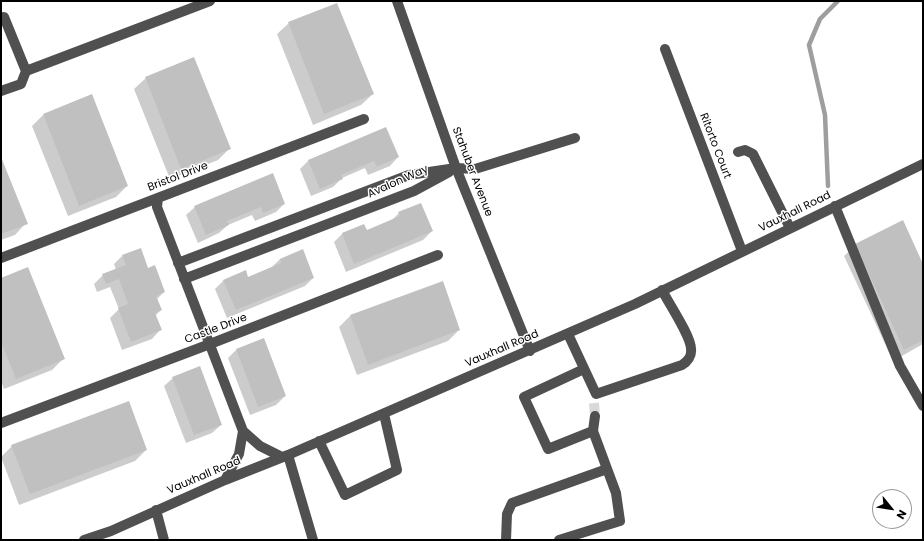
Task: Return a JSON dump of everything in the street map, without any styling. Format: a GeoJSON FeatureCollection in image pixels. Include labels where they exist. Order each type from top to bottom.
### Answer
{"type":"FeatureCollection","features":[{"type":"Feature","properties":{"kind":"street"},"geometry":{"type":"LineString","coordinates":[[26,71],[210,1]]}},
{"type":"Feature","properties":{"kind":"street","name":"Stahuber Avenue"},"geometry":{"type":"LineString","coordinates":[[397,1],[456,168],[530,351]]}},
{"type":"Feature","properties":{"kind":"street"},"geometry":{"type":"LineString","coordinates":[[1,91],[21,84],[26,71],[4,16]]}},
{"type":"Feature","properties":{"kind":"street","name":"Ritorto Court"},"geometry":{"type":"LineString","coordinates":[[665,49],[742,250]]}},
{"type":"Feature","properties":{"kind":"street","name":"Bristol Drive"},"geometry":{"type":"LineString","coordinates":[[1,258],[364,119]]}},
{"type":"Feature","properties":{"kind":"street"},"geometry":{"type":"LineString","coordinates":[[456,168],[475,169],[575,138]]}},
{"type":"Feature","properties":{"kind":"street"},"geometry":{"type":"LineString","coordinates":[[738,152],[745,150],[753,154],[790,228]]}},
{"type":"Feature","properties":{"kind":"street","name":"Vauxhall Road"},"geometry":{"type":"LineString","coordinates":[[84,540],[112,535],[156,510],[319,442],[568,334],[923,164]]}},
{"type":"Feature","properties":{"kind":"street","name":"Avalon Way"},"geometry":{"type":"LineString","coordinates":[[178,263],[409,175],[456,168]]}},
{"type":"Feature","properties":{"kind":"street","name":"Avalon Way"},"geometry":{"type":"LineString","coordinates":[[184,279],[414,191],[456,168]]}},
{"type":"Feature","properties":{"kind":"street"},"geometry":{"type":"LineString","coordinates":[[158,198],[157,207],[243,431],[260,446],[285,456],[314,540]]}},
{"type":"Feature","properties":{"kind":"street"},"geometry":{"type":"LineString","coordinates":[[835,206],[900,366],[923,406]]}},
{"type":"Feature","properties":{"kind":"street","name":"Castle Drive"},"geometry":{"type":"LineString","coordinates":[[1,423],[210,344],[438,255]]}},
{"type":"Feature","properties":{"kind":"street"},"geometry":{"type":"LineString","coordinates":[[568,334],[595,398],[682,365],[689,358],[692,350],[690,341],[662,290]]}},
{"type":"Feature","properties":{"kind":"street"},"geometry":{"type":"LineString","coordinates":[[584,369],[524,397],[548,449],[593,431]]}},
{"type":"Feature","properties":{"kind":"street"},"geometry":{"type":"LineString","coordinates":[[319,442],[345,495],[397,470],[384,414]]}},
{"type":"Feature","properties":{"kind":"street"},"geometry":{"type":"LineString","coordinates":[[559,540],[620,521],[616,493],[593,431],[595,416]]}},
{"type":"Feature","properties":{"kind":"street"},"geometry":{"type":"LineString","coordinates":[[225,480],[239,454],[243,431]]}},
{"type":"Feature","properties":{"kind":"street"},"geometry":{"type":"LineString","coordinates":[[506,540],[507,514],[512,503],[607,469]]}},
{"type":"Feature","properties":{"kind":"street"},"geometry":{"type":"LineString","coordinates":[[156,510],[164,540]]}},
{"type":"Feature","properties":{"kind":"building"},"geometry":{"type":"Polygon","coordinates":[[[337,3],[374,94],[324,114],[288,22],[337,3]]]}},
{"type":"Feature","properties":{"kind":"building"},"geometry":{"type":"Polygon","coordinates":[[[194,57],[231,149],[181,169],[145,77],[194,57]]]}},
{"type":"Feature","properties":{"kind":"building"},"geometry":{"type":"Polygon","coordinates":[[[92,94],[128,186],[79,206],[43,114],[92,94]]]}},
{"type":"Feature","properties":{"kind":"building"},"geometry":{"type":"Polygon","coordinates":[[[386,127],[399,157],[377,167],[374,161],[341,175],[343,179],[320,189],[308,160],[386,127]]]}},
{"type":"Feature","properties":{"kind":"building"},"geometry":{"type":"Polygon","coordinates":[[[1,157],[28,224],[1,234],[1,157]]]}},
{"type":"Feature","properties":{"kind":"building"},"geometry":{"type":"Polygon","coordinates":[[[273,173],[285,204],[263,213],[261,207],[227,221],[229,225],[206,235],[194,206],[273,173]]]}},
{"type":"Feature","properties":{"kind":"building"},"geometry":{"type":"Polygon","coordinates":[[[421,203],[433,231],[354,264],[342,233],[364,224],[367,230],[400,216],[398,212],[421,203]]]}},
{"type":"Feature","properties":{"kind":"building"},"geometry":{"type":"Polygon","coordinates":[[[903,220],[923,264],[923,340],[904,350],[855,244],[903,220]]]}},
{"type":"Feature","properties":{"kind":"building"},"geometry":{"type":"Polygon","coordinates":[[[141,248],[148,268],[155,265],[165,292],[156,296],[162,310],[155,313],[162,330],[131,342],[118,308],[128,304],[119,279],[106,284],[102,274],[126,265],[122,255],[141,248]]]}},
{"type":"Feature","properties":{"kind":"building"},"geometry":{"type":"Polygon","coordinates":[[[303,249],[314,278],[236,310],[223,280],[246,270],[248,277],[281,263],[280,259],[303,249]]]}},
{"type":"Feature","properties":{"kind":"building"},"geometry":{"type":"Polygon","coordinates":[[[28,267],[65,359],[16,379],[1,342],[1,278],[28,267]]]}},
{"type":"Feature","properties":{"kind":"building"},"geometry":{"type":"Polygon","coordinates":[[[443,281],[460,330],[368,365],[350,315],[443,281]]]}},
{"type":"Feature","properties":{"kind":"building"},"geometry":{"type":"Polygon","coordinates":[[[264,338],[286,396],[258,407],[236,349],[264,338]]]}},
{"type":"Feature","properties":{"kind":"building"},"geometry":{"type":"Polygon","coordinates":[[[200,366],[222,425],[194,435],[172,377],[200,366]]]}},
{"type":"Feature","properties":{"kind":"building"},"geometry":{"type":"Polygon","coordinates":[[[129,401],[147,450],[30,494],[11,445],[129,401]]]}},
{"type":"Feature","properties":{"kind":"waterway"},"geometry":{"type":"LineString","coordinates":[[828,186],[825,115],[809,45],[820,19],[838,1]]}},
{"type":"Feature","properties":{"kind":"tunnel"},"geometry":{"type":"LineString","coordinates":[[594,403],[595,416]]}}]}
